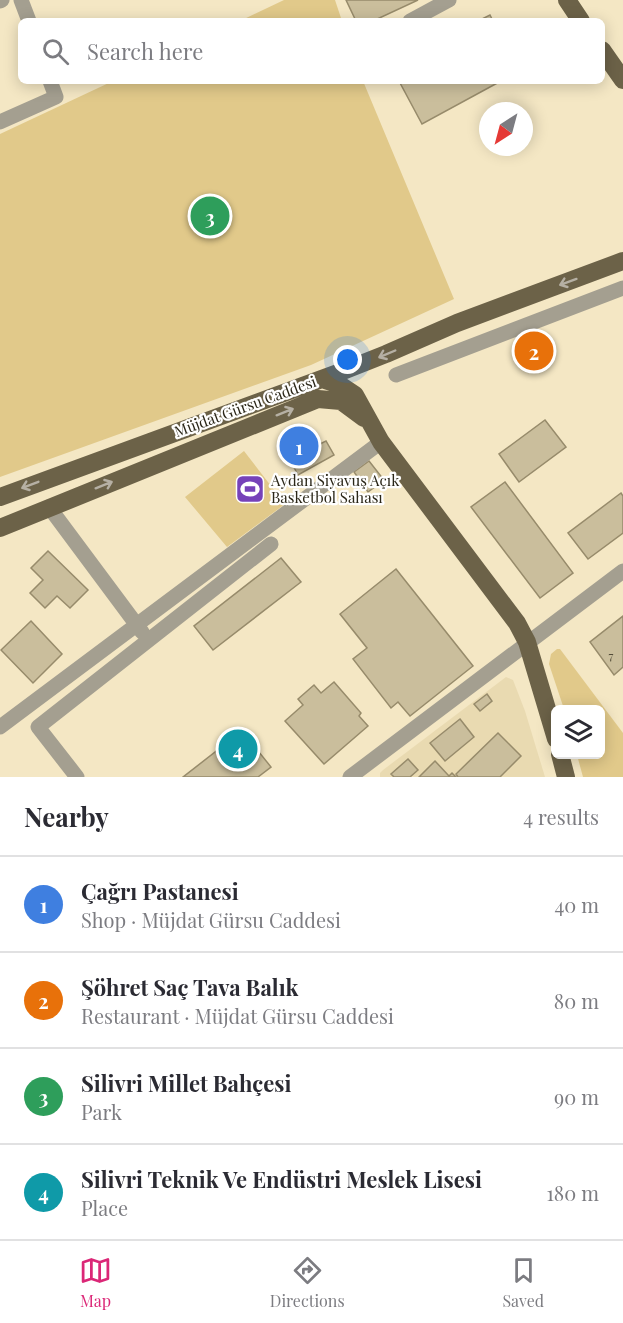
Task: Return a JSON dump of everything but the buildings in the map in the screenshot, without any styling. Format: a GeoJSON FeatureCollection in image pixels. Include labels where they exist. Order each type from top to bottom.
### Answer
{"type":"FeatureCollection","features":[{"type":"Feature","properties":{"kind":"main road"},"geometry":{"type":"LineString","coordinates":[[567,0],[579,18]]}},
{"type":"Feature","properties":{"kind":"main road"},"geometry":{"type":"LineString","coordinates":[[605,54],[623,80]]}},
{"type":"Feature","properties":{"kind":"main road","name":"Müjdat Gürsu Caddesi"},"geometry":{"type":"LineString","coordinates":[[0,497],[322,379],[457,323],[623,261]]}},
{"type":"Feature","properties":{"kind":"main road"},"geometry":{"type":"LineString","coordinates":[[322,379],[340,385],[355,395],[377,436],[517,623],[527,642],[551,725]]}},
{"type":"Feature","properties":{"kind":"main road","name":"Müjdat Gürsu Caddesi"},"geometry":{"type":"LineString","coordinates":[[0,528],[318,399],[341,401],[363,417],[377,436]]}},
{"type":"Feature","properties":{"kind":"main road"},"geometry":{"type":"LineString","coordinates":[[561,759],[566,777]]}},
{"type":"Feature","properties":{"kind":"street"},"geometry":{"type":"LineString","coordinates":[[21,0],[28,18]]}},
{"type":"Feature","properties":{"kind":"street"},"geometry":{"type":"LineString","coordinates":[[416,18],[449,0]]}},
{"type":"Feature","properties":{"kind":"street"},"geometry":{"type":"LineString","coordinates":[[0,122],[56,98],[51,84]]}},
{"type":"Feature","properties":{"kind":"street"},"geometry":{"type":"LineString","coordinates":[[396,375],[623,288]]}},
{"type":"Feature","properties":{"kind":"street"},"geometry":{"type":"LineString","coordinates":[[0,727],[136,625],[377,436]]}},
{"type":"Feature","properties":{"kind":"street"},"geometry":{"type":"LineString","coordinates":[[49,507],[149,640]]}},
{"type":"Feature","properties":{"kind":"street"},"geometry":{"type":"LineString","coordinates":[[77,777],[38,727],[272,544]]}},
{"type":"Feature","properties":{"kind":"street"},"geometry":{"type":"LineString","coordinates":[[359,774],[527,642],[623,571]]}},
{"type":"Feature","properties":{"kind":"shaded area"},"geometry":{"type":"Polygon","coordinates":[[[284,0],[335,0],[341,18],[246,18],[284,0]]]}},
{"type":"Feature","properties":{"kind":"shaded area"},"geometry":{"type":"Polygon","coordinates":[[[107,84],[364,84],[454,299],[311,365],[0,477],[0,134],[107,84]]]}},
{"type":"Feature","properties":{"kind":"shaded area"},"geometry":{"type":"Polygon","coordinates":[[[244,451],[285,504],[227,547],[185,497],[244,451]]]}},
{"type":"Feature","properties":{"kind":"shaded area"},"geometry":{"type":"Polygon","coordinates":[[[560,649],[602,705],[563,705],[549,664],[551,654],[560,649]]]}},
{"type":"Feature","properties":{"kind":"shaded area"},"geometry":{"type":"Polygon","coordinates":[[[506,677],[513,680],[545,777],[380,777],[383,770],[506,677]]]}},
{"type":"Feature","properties":{"kind":"shaded area"},"geometry":{"type":"Polygon","coordinates":[[[605,709],[623,733],[623,777],[583,777],[578,759],[605,759],[605,709]]]}},
{"type":"Feature","properties":{"kind":"place","name":"Silivri Millet Bahçesi"},"geometry":{"type":"Point","coordinates":[210,216]}},
{"type":"Feature","properties":{"kind":"place","name":"Şöhret Saç Tava Balık"},"geometry":{"type":"Point","coordinates":[534,351]}},
{"type":"Feature","properties":{"kind":"place","name":"Çağrı Pastanesi"},"geometry":{"type":"Point","coordinates":[299,446]}},
{"type":"Feature","properties":{"kind":"place","name":"Aydan Siyavuş Açık Basketbol Sahası"},"geometry":{"type":"Point","coordinates":[250,489]}},
{"type":"Feature","properties":{"kind":"place","name":"Silivri Teknik Ve Endüstri Meslek Lisesi"},"geometry":{"type":"Point","coordinates":[238,749]}}]}
